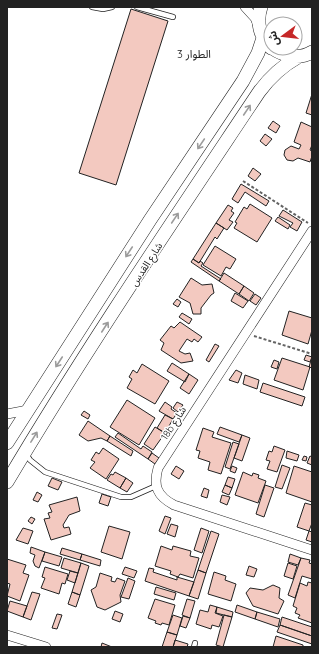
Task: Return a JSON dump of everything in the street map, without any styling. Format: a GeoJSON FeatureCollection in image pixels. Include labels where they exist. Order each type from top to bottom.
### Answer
{"type":"FeatureCollection","features":[{"type":"Feature","properties":{"kind":"main road","name":"شارع القدس"},"geometry":{"type":"LineString","coordinates":[[261,7],[258,14],[263,30]]}},
{"type":"Feature","properties":{"kind":"main road","name":"شارع القدس"},"geometry":{"type":"LineString","coordinates":[[7,443],[150,220],[243,81],[263,45]]}},
{"type":"Feature","properties":{"kind":"main road","name":"شارع القدس"},"geometry":{"type":"LineString","coordinates":[[7,482],[166,232],[259,92],[270,78],[283,66],[308,54]]}},
{"type":"Feature","properties":{"kind":"street"},"geometry":{"type":"LineString","coordinates":[[245,7],[255,18],[263,34]]}},
{"type":"Feature","properties":{"kind":"street","name":"18b شارع"},"geometry":{"type":"LineString","coordinates":[[156,486],[158,468],[312,231]]}},
{"type":"Feature","properties":{"kind":"street"},"geometry":{"type":"LineString","coordinates":[[7,414],[28,410]]}},
{"type":"Feature","properties":{"kind":"street"},"geometry":{"type":"LineString","coordinates":[[156,486],[166,501],[174,505],[312,550]]}},
{"type":"Feature","properties":{"kind":"street"},"geometry":{"type":"LineString","coordinates":[[7,635],[40,646]]}},
{"type":"Feature","properties":{"kind":"lane"},"geometry":{"type":"LineString","coordinates":[[92,7],[103,9],[112,7]]}},
{"type":"Feature","properties":{"kind":"lane"},"geometry":{"type":"LineString","coordinates":[[137,7],[173,17]]}},
{"type":"Feature","properties":{"kind":"lane"},"geometry":{"type":"LineString","coordinates":[[25,452],[30,460],[45,472],[121,497],[131,497],[156,486]]}},
{"type":"Feature","properties":{"kind":"path"},"geometry":{"type":"LineString","coordinates":[[243,181],[312,226]]}},
{"type":"Feature","properties":{"kind":"path"},"geometry":{"type":"LineString","coordinates":[[245,333],[312,354]]}},
{"type":"Feature","properties":{"kind":"building"},"geometry":{"type":"Polygon","coordinates":[[[131,9],[168,21],[116,185],[79,173],[131,9]]]}},
{"type":"Feature","properties":{"kind":"building"},"geometry":{"type":"Polygon","coordinates":[[[312,94],[312,115],[306,113],[312,94]]]}},
{"type":"Feature","properties":{"kind":"building"},"geometry":{"type":"Polygon","coordinates":[[[273,121],[280,126],[276,133],[268,128],[273,121]]]}},
{"type":"Feature","properties":{"kind":"building"},"geometry":{"type":"Polygon","coordinates":[[[301,122],[312,127],[312,145],[310,150],[312,151],[312,156],[310,162],[298,158],[293,161],[287,160],[284,155],[285,150],[291,146],[299,149],[301,145],[294,142],[301,122]]]}},
{"type":"Feature","properties":{"kind":"building"},"geometry":{"type":"Polygon","coordinates":[[[265,134],[272,139],[266,146],[260,141],[265,134]]]}},
{"type":"Feature","properties":{"kind":"building"},"geometry":{"type":"Polygon","coordinates":[[[253,168],[261,174],[255,181],[248,176],[253,168]]]}},
{"type":"Feature","properties":{"kind":"building"},"geometry":{"type":"Polygon","coordinates":[[[241,184],[269,201],[266,206],[245,192],[238,203],[232,199],[241,184]]]}},
{"type":"Feature","properties":{"kind":"building"},"geometry":{"type":"Polygon","coordinates":[[[250,204],[272,218],[257,242],[234,228],[237,223],[235,222],[244,207],[247,209],[250,204]]]}},
{"type":"Feature","properties":{"kind":"building"},"geometry":{"type":"Polygon","coordinates":[[[228,205],[233,208],[231,211],[234,213],[229,220],[233,222],[227,230],[216,223],[228,205]]]}},
{"type":"Feature","properties":{"kind":"building"},"geometry":{"type":"Polygon","coordinates":[[[283,210],[302,222],[297,231],[290,227],[293,223],[279,216],[283,210]]]}},
{"type":"Feature","properties":{"kind":"building"},"geometry":{"type":"Polygon","coordinates":[[[278,217],[290,225],[288,229],[275,221],[278,217]]]}},
{"type":"Feature","properties":{"kind":"building"},"geometry":{"type":"Polygon","coordinates":[[[216,223],[224,228],[217,239],[215,237],[199,263],[193,259],[216,223]]]}},
{"type":"Feature","properties":{"kind":"building"},"geometry":{"type":"Polygon","coordinates":[[[215,246],[236,259],[230,269],[226,267],[221,276],[203,265],[215,246]]]}},
{"type":"Feature","properties":{"kind":"building"},"geometry":{"type":"Polygon","coordinates":[[[193,259],[199,263],[200,261],[203,263],[201,266],[221,279],[219,281],[191,262],[193,259]]]}},
{"type":"Feature","properties":{"kind":"building"},"geometry":{"type":"Polygon","coordinates":[[[224,273],[244,286],[239,294],[219,281],[224,273]]]}},
{"type":"Feature","properties":{"kind":"building"},"geometry":{"type":"Polygon","coordinates":[[[191,278],[202,285],[212,284],[214,293],[201,308],[201,314],[193,314],[190,303],[179,297],[191,278]]]}},
{"type":"Feature","properties":{"kind":"building"},"geometry":{"type":"Polygon","coordinates":[[[244,286],[254,293],[249,301],[239,294],[244,286]]]}},
{"type":"Feature","properties":{"kind":"building"},"geometry":{"type":"Polygon","coordinates":[[[235,293],[248,301],[243,308],[231,301],[235,293]]]}},
{"type":"Feature","properties":{"kind":"building"},"geometry":{"type":"Polygon","coordinates":[[[255,294],[261,298],[256,305],[250,301],[255,294]]]}},
{"type":"Feature","properties":{"kind":"building"},"geometry":{"type":"Polygon","coordinates":[[[177,299],[181,302],[178,307],[173,304],[177,299]]]}},
{"type":"Feature","properties":{"kind":"building"},"geometry":{"type":"Polygon","coordinates":[[[289,311],[312,318],[312,330],[308,344],[282,335],[289,311]]]}},
{"type":"Feature","properties":{"kind":"building"},"geometry":{"type":"Polygon","coordinates":[[[182,313],[192,319],[189,324],[179,317],[182,313]]]}},
{"type":"Feature","properties":{"kind":"building"},"geometry":{"type":"Polygon","coordinates":[[[180,322],[202,337],[198,342],[194,339],[192,342],[187,339],[179,351],[185,354],[190,353],[193,361],[181,363],[161,350],[164,343],[160,340],[171,326],[174,328],[180,322]]]}},
{"type":"Feature","properties":{"kind":"building"},"geometry":{"type":"Polygon","coordinates":[[[215,344],[219,346],[209,362],[206,360],[215,344]]]}},
{"type":"Feature","properties":{"kind":"building"},"geometry":{"type":"Polygon","coordinates":[[[306,355],[312,357],[310,362],[304,360],[306,355]]]}},
{"type":"Feature","properties":{"kind":"building"},"geometry":{"type":"Polygon","coordinates":[[[312,357],[312,368],[309,367],[312,357]]]}},
{"type":"Feature","properties":{"kind":"building"},"geometry":{"type":"Polygon","coordinates":[[[282,358],[310,367],[303,390],[274,380],[282,358]]]}},
{"type":"Feature","properties":{"kind":"building"},"geometry":{"type":"Polygon","coordinates":[[[274,360],[279,362],[277,369],[271,367],[274,360]]]}},
{"type":"Feature","properties":{"kind":"building"},"geometry":{"type":"Polygon","coordinates":[[[172,363],[189,374],[185,382],[167,371],[172,363]]]}},
{"type":"Feature","properties":{"kind":"building"},"geometry":{"type":"Polygon","coordinates":[[[142,364],[169,381],[155,404],[127,388],[132,379],[129,377],[133,370],[137,373],[142,364]]]}},
{"type":"Feature","properties":{"kind":"building"},"geometry":{"type":"Polygon","coordinates":[[[236,370],[242,373],[238,383],[229,380],[236,370]]]}},
{"type":"Feature","properties":{"kind":"building"},"geometry":{"type":"Polygon","coordinates":[[[189,374],[198,380],[189,394],[180,388],[189,374]]]}},
{"type":"Feature","properties":{"kind":"building"},"geometry":{"type":"Polygon","coordinates":[[[245,375],[259,380],[257,389],[243,384],[245,375]]]}},
{"type":"Feature","properties":{"kind":"building"},"geometry":{"type":"Polygon","coordinates":[[[263,383],[305,397],[302,406],[260,392],[263,383]]]}},
{"type":"Feature","properties":{"kind":"building"},"geometry":{"type":"Polygon","coordinates":[[[127,400],[155,418],[139,445],[110,427],[127,400]]]}},
{"type":"Feature","properties":{"kind":"building"},"geometry":{"type":"Polygon","coordinates":[[[165,402],[177,413],[173,419],[159,411],[165,402]]]}},
{"type":"Feature","properties":{"kind":"building"},"geometry":{"type":"Polygon","coordinates":[[[177,402],[183,405],[178,412],[173,408],[177,402]]]}},
{"type":"Feature","properties":{"kind":"building"},"geometry":{"type":"Polygon","coordinates":[[[84,411],[90,415],[88,419],[81,415],[84,411]]]}},
{"type":"Feature","properties":{"kind":"building"},"geometry":{"type":"Polygon","coordinates":[[[165,415],[173,419],[165,433],[157,428],[165,415]]]}},
{"type":"Feature","properties":{"kind":"building"},"geometry":{"type":"Polygon","coordinates":[[[88,421],[110,436],[107,441],[101,438],[88,441],[79,435],[88,421]]]}},
{"type":"Feature","properties":{"kind":"building"},"geometry":{"type":"Polygon","coordinates":[[[155,427],[165,433],[153,450],[144,444],[155,427]]]}},
{"type":"Feature","properties":{"kind":"building"},"geometry":{"type":"Polygon","coordinates":[[[220,427],[242,435],[239,442],[217,434],[220,427]]]}},
{"type":"Feature","properties":{"kind":"building"},"geometry":{"type":"Polygon","coordinates":[[[203,428],[214,432],[212,437],[231,443],[221,474],[208,470],[210,462],[198,458],[200,451],[196,450],[203,428]]]}},
{"type":"Feature","properties":{"kind":"building"},"geometry":{"type":"Polygon","coordinates":[[[118,433],[141,449],[143,446],[152,452],[148,459],[115,437],[118,433]]]}},
{"type":"Feature","properties":{"kind":"building"},"geometry":{"type":"Polygon","coordinates":[[[242,435],[250,438],[242,461],[234,458],[242,435]]]}},
{"type":"Feature","properties":{"kind":"building"},"geometry":{"type":"Polygon","coordinates":[[[110,436],[133,451],[131,456],[107,441],[110,436]]]}},
{"type":"Feature","properties":{"kind":"building"},"geometry":{"type":"Polygon","coordinates":[[[233,442],[239,444],[230,469],[225,467],[233,442]]]}},
{"type":"Feature","properties":{"kind":"building"},"geometry":{"type":"Polygon","coordinates":[[[274,446],[285,450],[277,472],[267,469],[270,461],[266,460],[269,451],[272,452],[274,446]]]}},
{"type":"Feature","properties":{"kind":"building"},"geometry":{"type":"Polygon","coordinates":[[[103,448],[119,459],[106,479],[90,468],[95,462],[91,460],[96,452],[99,454],[103,448]]]}},
{"type":"Feature","properties":{"kind":"building"},"geometry":{"type":"Polygon","coordinates":[[[287,451],[299,455],[297,461],[286,458],[287,451]]]}},
{"type":"Feature","properties":{"kind":"building"},"geometry":{"type":"Polygon","coordinates":[[[152,453],[159,458],[155,464],[148,459],[152,453]]]}},
{"type":"Feature","properties":{"kind":"building"},"geometry":{"type":"Polygon","coordinates":[[[304,456],[307,457],[306,461],[302,460],[304,456]]]}},
{"type":"Feature","properties":{"kind":"building"},"geometry":{"type":"Polygon","coordinates":[[[310,456],[312,457],[312,465],[307,463],[310,456]]]}},
{"type":"Feature","properties":{"kind":"building"},"geometry":{"type":"Polygon","coordinates":[[[282,465],[290,468],[282,489],[275,487],[282,465]]]}},
{"type":"Feature","properties":{"kind":"building"},"geometry":{"type":"Polygon","coordinates":[[[176,466],[184,471],[179,479],[171,474],[176,466]]]}},
{"type":"Feature","properties":{"kind":"building"},"geometry":{"type":"Polygon","coordinates":[[[232,466],[237,468],[235,473],[230,471],[232,466]]]}},
{"type":"Feature","properties":{"kind":"building"},"geometry":{"type":"Polygon","coordinates":[[[294,466],[312,472],[312,502],[286,493],[294,466]]]}},
{"type":"Feature","properties":{"kind":"building"},"geometry":{"type":"Polygon","coordinates":[[[115,472],[126,478],[120,488],[107,480],[111,474],[113,475],[115,472]]]}},
{"type":"Feature","properties":{"kind":"building"},"geometry":{"type":"Polygon","coordinates":[[[243,472],[252,476],[253,473],[259,475],[258,478],[266,481],[258,503],[235,495],[243,472]]]}},
{"type":"Feature","properties":{"kind":"building"},"geometry":{"type":"Polygon","coordinates":[[[228,477],[235,479],[232,488],[225,485],[228,477]]]}},
{"type":"Feature","properties":{"kind":"building"},"geometry":{"type":"Polygon","coordinates":[[[52,478],[62,482],[58,490],[48,486],[52,478]]]}},
{"type":"Feature","properties":{"kind":"building"},"geometry":{"type":"Polygon","coordinates":[[[126,478],[133,483],[127,492],[120,488],[126,478]]]}},
{"type":"Feature","properties":{"kind":"building"},"geometry":{"type":"Polygon","coordinates":[[[225,485],[232,488],[229,495],[222,492],[225,485]]]}},
{"type":"Feature","properties":{"kind":"building"},"geometry":{"type":"Polygon","coordinates":[[[265,485],[274,488],[264,517],[256,514],[265,485]]]}},
{"type":"Feature","properties":{"kind":"building"},"geometry":{"type":"Polygon","coordinates":[[[204,488],[209,490],[207,498],[201,496],[204,488]]]}},
{"type":"Feature","properties":{"kind":"building"},"geometry":{"type":"Polygon","coordinates":[[[37,492],[42,495],[38,502],[33,500],[37,492]]]}},
{"type":"Feature","properties":{"kind":"building"},"geometry":{"type":"Polygon","coordinates":[[[102,494],[111,497],[108,506],[99,503],[102,494]]]}},
{"type":"Feature","properties":{"kind":"building"},"geometry":{"type":"Polygon","coordinates":[[[222,495],[230,497],[227,505],[220,502],[222,495]]]}},
{"type":"Feature","properties":{"kind":"building"},"geometry":{"type":"Polygon","coordinates":[[[77,497],[80,511],[69,515],[63,525],[64,528],[69,527],[71,534],[51,540],[44,519],[50,518],[48,513],[52,512],[49,505],[77,497]]]}},
{"type":"Feature","properties":{"kind":"building"},"geometry":{"type":"Polygon","coordinates":[[[305,503],[312,505],[312,523],[309,531],[297,527],[305,503]]]}},
{"type":"Feature","properties":{"kind":"building"},"geometry":{"type":"Polygon","coordinates":[[[165,516],[171,518],[165,534],[159,531],[165,516]]]}},
{"type":"Feature","properties":{"kind":"building"},"geometry":{"type":"Polygon","coordinates":[[[31,517],[35,519],[32,524],[28,521],[31,517]]]}},
{"type":"Feature","properties":{"kind":"building"},"geometry":{"type":"Polygon","coordinates":[[[171,524],[178,526],[175,537],[167,534],[171,524]]]}},
{"type":"Feature","properties":{"kind":"building"},"geometry":{"type":"Polygon","coordinates":[[[109,526],[130,532],[122,559],[101,552],[109,526]]]}},
{"type":"Feature","properties":{"kind":"building"},"geometry":{"type":"Polygon","coordinates":[[[23,528],[33,531],[28,544],[16,540],[23,528]]]}},
{"type":"Feature","properties":{"kind":"building"},"geometry":{"type":"Polygon","coordinates":[[[201,528],[209,531],[202,553],[194,550],[201,528]]]}},
{"type":"Feature","properties":{"kind":"building"},"geometry":{"type":"Polygon","coordinates":[[[211,531],[219,534],[206,573],[198,570],[211,531]]]}},
{"type":"Feature","properties":{"kind":"building"},"geometry":{"type":"Polygon","coordinates":[[[309,531],[312,532],[312,542],[306,540],[309,531]]]}},
{"type":"Feature","properties":{"kind":"building"},"geometry":{"type":"Polygon","coordinates":[[[161,546],[172,550],[173,546],[191,551],[190,556],[199,558],[193,578],[180,574],[178,577],[170,574],[171,571],[155,566],[161,546]]]}},
{"type":"Feature","properties":{"kind":"building"},"geometry":{"type":"Polygon","coordinates":[[[31,547],[45,552],[39,568],[35,566],[33,561],[35,555],[30,553],[31,547]]]}},
{"type":"Feature","properties":{"kind":"building"},"geometry":{"type":"Polygon","coordinates":[[[62,548],[82,554],[80,560],[60,554],[62,548]]]}},
{"type":"Feature","properties":{"kind":"building"},"geometry":{"type":"Polygon","coordinates":[[[45,552],[62,557],[59,566],[42,561],[45,552]]]}},
{"type":"Feature","properties":{"kind":"building"},"geometry":{"type":"Polygon","coordinates":[[[82,554],[101,560],[100,566],[80,560],[82,554]]]}},
{"type":"Feature","properties":{"kind":"building"},"geometry":{"type":"Polygon","coordinates":[[[290,554],[301,558],[298,565],[288,562],[290,554]]]}},
{"type":"Feature","properties":{"kind":"building"},"geometry":{"type":"Polygon","coordinates":[[[64,558],[81,563],[78,573],[61,568],[64,558]]]}},
{"type":"Feature","properties":{"kind":"building"},"geometry":{"type":"Polygon","coordinates":[[[301,558],[310,560],[309,563],[312,564],[312,579],[302,576],[295,598],[288,595],[301,558]]]}},
{"type":"Feature","properties":{"kind":"building"},"geometry":{"type":"Polygon","coordinates":[[[7,559],[26,565],[23,573],[29,575],[20,601],[7,596],[10,584],[7,583],[7,559]]]}},
{"type":"Feature","properties":{"kind":"building"},"geometry":{"type":"Polygon","coordinates":[[[81,563],[89,566],[80,595],[72,592],[81,563]]]}},
{"type":"Feature","properties":{"kind":"building"},"geometry":{"type":"Polygon","coordinates":[[[288,563],[297,566],[293,579],[284,576],[288,563]]]}},
{"type":"Feature","properties":{"kind":"building"},"geometry":{"type":"Polygon","coordinates":[[[249,566],[257,569],[254,577],[246,575],[249,566]]]}},
{"type":"Feature","properties":{"kind":"building"},"geometry":{"type":"Polygon","coordinates":[[[45,567],[68,574],[65,584],[62,583],[59,594],[41,588],[45,578],[42,577],[45,567]]]}},
{"type":"Feature","properties":{"kind":"building"},"geometry":{"type":"Polygon","coordinates":[[[125,567],[137,571],[134,578],[122,574],[125,567]]]}},
{"type":"Feature","properties":{"kind":"building"},"geometry":{"type":"Polygon","coordinates":[[[149,568],[154,569],[153,572],[177,580],[177,577],[194,582],[189,596],[145,581],[149,568]]]}},
{"type":"Feature","properties":{"kind":"building"},"geometry":{"type":"Polygon","coordinates":[[[198,570],[206,573],[198,599],[189,596],[198,570]]]}},
{"type":"Feature","properties":{"kind":"building"},"geometry":{"type":"Polygon","coordinates":[[[70,571],[78,573],[75,583],[67,580],[70,571]]]}},
{"type":"Feature","properties":{"kind":"building"},"geometry":{"type":"Polygon","coordinates":[[[214,572],[226,576],[225,580],[236,584],[231,601],[208,594],[214,572]]]}},
{"type":"Feature","properties":{"kind":"building"},"geometry":{"type":"Polygon","coordinates":[[[100,573],[112,577],[111,581],[115,582],[117,578],[125,581],[120,595],[121,602],[105,610],[97,607],[91,590],[96,587],[100,573]]]}},
{"type":"Feature","properties":{"kind":"building"},"geometry":{"type":"Polygon","coordinates":[[[128,578],[135,581],[129,599],[121,597],[128,578]]]}},
{"type":"Feature","properties":{"kind":"building"},"geometry":{"type":"Polygon","coordinates":[[[308,582],[312,583],[312,623],[298,618],[300,615],[295,613],[297,608],[293,606],[300,583],[307,586],[308,582]]]}},
{"type":"Feature","properties":{"kind":"building"},"geometry":{"type":"Polygon","coordinates":[[[273,585],[280,588],[279,598],[284,601],[278,614],[253,606],[246,593],[250,588],[263,590],[273,585]]]}},
{"type":"Feature","properties":{"kind":"building"},"geometry":{"type":"Polygon","coordinates":[[[156,587],[176,593],[174,600],[154,594],[156,587]]]}},
{"type":"Feature","properties":{"kind":"building"},"geometry":{"type":"Polygon","coordinates":[[[32,592],[40,594],[31,620],[23,617],[32,592]]]}},
{"type":"Feature","properties":{"kind":"building"},"geometry":{"type":"Polygon","coordinates":[[[72,592],[80,595],[76,607],[68,604],[72,592]]]}},
{"type":"Feature","properties":{"kind":"building"},"geometry":{"type":"Polygon","coordinates":[[[155,599],[175,605],[169,625],[155,623],[156,621],[148,618],[155,599]]]}},
{"type":"Feature","properties":{"kind":"building"},"geometry":{"type":"Polygon","coordinates":[[[187,599],[195,601],[190,618],[182,615],[187,599]]]}},
{"type":"Feature","properties":{"kind":"building"},"geometry":{"type":"Polygon","coordinates":[[[10,601],[27,606],[23,617],[7,611],[10,601]]]}},
{"type":"Feature","properties":{"kind":"building"},"geometry":{"type":"Polygon","coordinates":[[[210,605],[217,607],[215,613],[223,616],[219,627],[212,625],[211,629],[196,624],[200,610],[208,612],[210,605]]]}},
{"type":"Feature","properties":{"kind":"building"},"geometry":{"type":"Polygon","coordinates":[[[237,605],[257,612],[255,619],[235,612],[237,605]]]}},
{"type":"Feature","properties":{"kind":"building"},"geometry":{"type":"Polygon","coordinates":[[[217,607],[233,612],[232,617],[216,613],[217,607]]]}},
{"type":"Feature","properties":{"kind":"building"},"geometry":{"type":"Polygon","coordinates":[[[115,611],[123,614],[120,622],[112,619],[115,611]]]}},
{"type":"Feature","properties":{"kind":"building"},"geometry":{"type":"Polygon","coordinates":[[[257,612],[280,619],[278,627],[255,619],[257,612]]]}},
{"type":"Feature","properties":{"kind":"building"},"geometry":{"type":"Polygon","coordinates":[[[57,614],[62,615],[57,629],[52,628],[57,614]]]}},
{"type":"Feature","properties":{"kind":"building"},"geometry":{"type":"Polygon","coordinates":[[[173,615],[182,618],[177,635],[167,632],[173,615]]]}},
{"type":"Feature","properties":{"kind":"building"},"geometry":{"type":"Polygon","coordinates":[[[224,615],[232,617],[223,647],[216,645],[224,615]]]}},
{"type":"Feature","properties":{"kind":"building"},"geometry":{"type":"Polygon","coordinates":[[[183,616],[190,618],[186,628],[180,626],[183,616]]]}},
{"type":"Feature","properties":{"kind":"building"},"geometry":{"type":"Polygon","coordinates":[[[282,617],[312,627],[312,636],[280,625],[282,617]]]}},
{"type":"Feature","properties":{"kind":"building"},"geometry":{"type":"Polygon","coordinates":[[[280,625],[312,636],[312,644],[277,632],[280,625]]]}},
{"type":"Feature","properties":{"kind":"building"},"geometry":{"type":"Polygon","coordinates":[[[167,632],[177,635],[173,647],[162,647],[167,632]]]}},
{"type":"Feature","properties":{"kind":"building"},"geometry":{"type":"Polygon","coordinates":[[[276,636],[303,645],[303,647],[273,647],[276,636]]]}},
{"type":"Feature","properties":{"kind":"building"},"geometry":{"type":"Polygon","coordinates":[[[175,640],[188,644],[187,647],[173,647],[175,640]]]}},
{"type":"Feature","properties":{"kind":"building"},"geometry":{"type":"Polygon","coordinates":[[[102,643],[112,647],[101,647],[102,643]]]}},
{"type":"Feature","properties":{"kind":"district","name":"الطوار 3"},"geometry":{"type":"Point","coordinates":[194,54]}}]}
